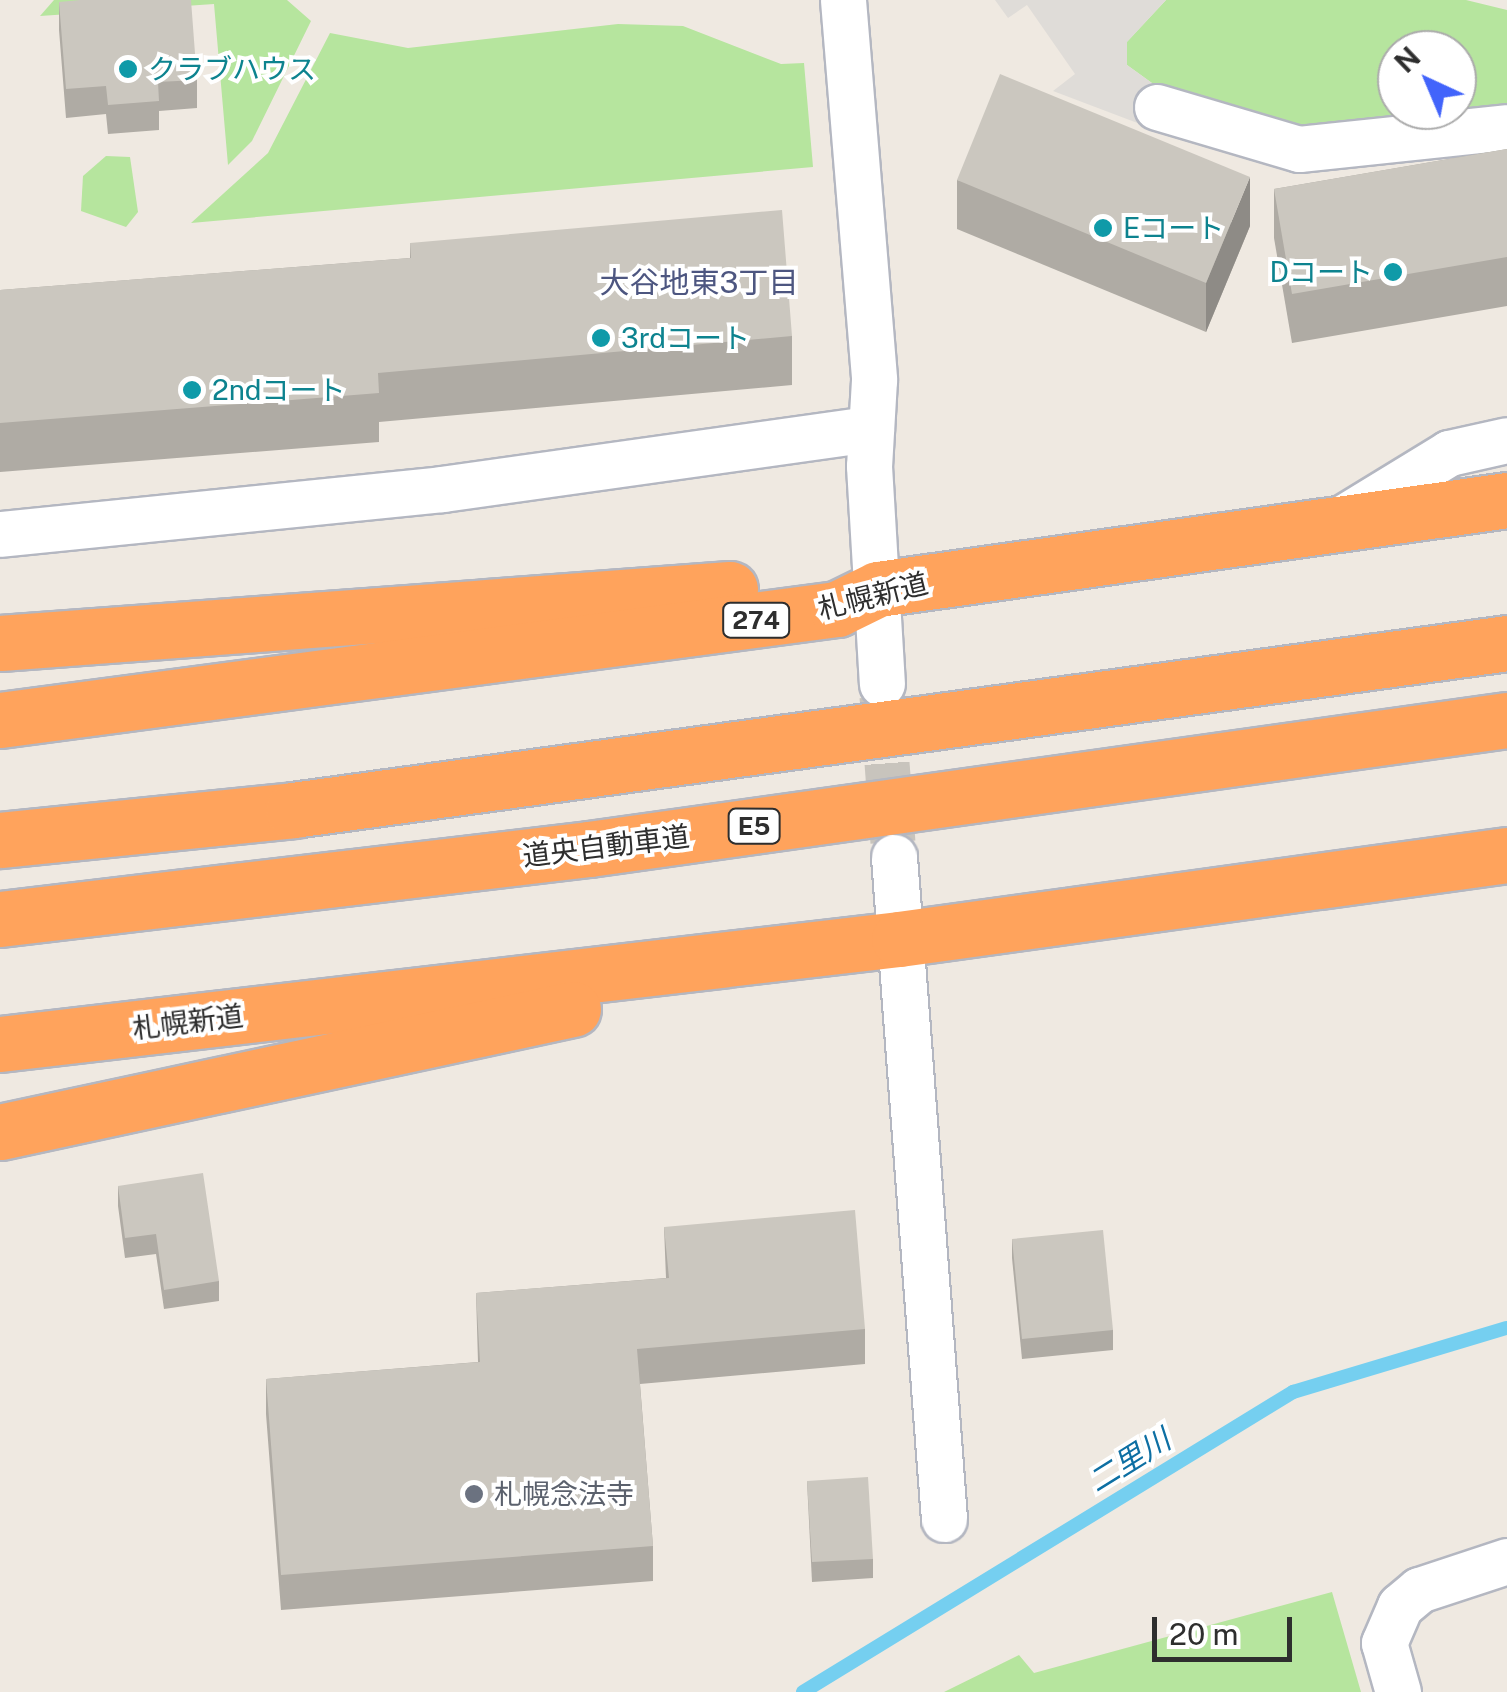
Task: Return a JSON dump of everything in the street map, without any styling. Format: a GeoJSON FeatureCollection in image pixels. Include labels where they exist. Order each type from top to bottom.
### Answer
{"type":"FeatureCollection","features":[{"type":"Feature","properties":{"kind":"highway","name":"札幌新道"},"geometry":{"type":"LineString","coordinates":[[0,720],[837,609],[878,589],[1507,500]]}},
{"type":"Feature","properties":{"kind":"highway"},"geometry":{"type":"LineString","coordinates":[[0,643],[842,580],[878,589]]}},
{"type":"Feature","properties":{"kind":"highway"},"geometry":{"type":"LineString","coordinates":[[0,840],[293,810],[1507,644]]}},
{"type":"Feature","properties":{"kind":"highway","name":"道央自動車道"},"geometry":{"type":"LineString","coordinates":[[0,919],[589,849],[1507,720]]}},
{"type":"Feature","properties":{"kind":"highway","name":"札幌新道"},"geometry":{"type":"LineString","coordinates":[[0,1044],[899,939],[1507,855]]}},
{"type":"Feature","properties":{"kind":"highway"},"geometry":{"type":"LineString","coordinates":[[0,1132],[899,939]]}},
{"type":"Feature","properties":{"kind":"street"},"geometry":{"type":"LineString","coordinates":[[843,0],[871,428],[882,684]]}},
{"type":"Feature","properties":{"kind":"street"},"geometry":{"type":"LineString","coordinates":[[1157,107],[1299,149],[1507,126]]}},
{"type":"Feature","properties":{"kind":"street"},"geometry":{"type":"LineString","coordinates":[[0,534],[442,488],[871,428]]}},
{"type":"Feature","properties":{"kind":"street"},"geometry":{"type":"LineString","coordinates":[[1332,525],[1449,453],[1507,440]]}},
{"type":"Feature","properties":{"kind":"street"},"geometry":{"type":"LineString","coordinates":[[894,857],[944,1519]]}},
{"type":"Feature","properties":{"kind":"street"},"geometry":{"type":"LineString","coordinates":[[1398,1692],[1384,1643],[1400,1606],[1419,1590],[1507,1561]]}},
{"type":"Feature","properties":{"kind":"green space"},"geometry":{"type":"Polygon","coordinates":[[[54,0],[287,0],[311,21],[252,141],[228,165],[214,4],[40,16],[54,0]]]}},
{"type":"Feature","properties":{"kind":"green space"},"geometry":{"type":"Polygon","coordinates":[[[1166,0],[1466,0],[1507,10],[1507,107],[1477,111],[1477,30],[1377,30],[1377,123],[1302,132],[1163,91],[1127,65],[1123,46],[1166,0]]]}},
{"type":"Feature","properties":{"kind":"green space"},"geometry":{"type":"Polygon","coordinates":[[[618,24],[683,26],[781,64],[804,63],[813,167],[191,223],[268,153],[330,33],[408,48],[618,24]]]}},
{"type":"Feature","properties":{"kind":"green space"},"geometry":{"type":"Polygon","coordinates":[[[106,156],[130,157],[138,212],[126,227],[81,211],[83,176],[106,156]]]}},
{"type":"Feature","properties":{"kind":"green space"},"geometry":{"type":"Polygon","coordinates":[[[1332,1592],[1361,1692],[944,1692],[1019,1655],[1034,1673],[1332,1592]]]}},
{"type":"Feature","properties":{"kind":"shaded area"},"geometry":{"type":"Polygon","coordinates":[[[995,0],[1166,0],[1127,42],[1127,65],[1163,91],[1148,127],[1053,91],[1075,74],[1027,5],[1008,18],[995,0]]]}},
{"type":"Feature","properties":{"kind":"building","name":"クラブハウス"},"geometry":{"type":"Polygon","coordinates":[[[191,0],[197,80],[158,82],[159,101],[108,105],[106,86],[66,89],[59,2],[191,0]]]}},
{"type":"Feature","properties":{"kind":"building"},"geometry":{"type":"Polygon","coordinates":[[[1000,74],[1250,177],[1206,283],[957,180],[1000,74]]]}},
{"type":"Feature","properties":{"kind":"building"},"geometry":{"type":"Polygon","coordinates":[[[1507,149],[1507,257],[1292,294],[1274,189],[1507,149]]]}},
{"type":"Feature","properties":{"kind":"building"},"geometry":{"type":"Polygon","coordinates":[[[782,210],[792,336],[378,373],[379,393],[0,423],[0,290],[411,258],[410,243],[782,210]]]}},
{"type":"Feature","properties":{"kind":"building"},"geometry":{"type":"Polygon","coordinates":[[[203,1173],[219,1281],[164,1290],[156,1234],[125,1238],[118,1186],[203,1173]]]}},
{"type":"Feature","properties":{"kind":"building"},"geometry":{"type":"Polygon","coordinates":[[[855,1210],[865,1329],[637,1349],[653,1546],[281,1575],[266,1379],[480,1362],[476,1293],[669,1278],[664,1227],[855,1210]]]}},
{"type":"Feature","properties":{"kind":"building"},"geometry":{"type":"Polygon","coordinates":[[[1103,1230],[1113,1330],[1022,1339],[1012,1239],[1103,1230]]]}},
{"type":"Feature","properties":{"kind":"building"},"geometry":{"type":"Polygon","coordinates":[[[868,1477],[873,1559],[812,1562],[807,1481],[868,1477]]]}},
{"type":"Feature","properties":{"kind":"waterway","name":"二里川"},"geometry":{"type":"LineString","coordinates":[[803,1692],[1293,1392],[1507,1328]]}},
{"type":"Feature","properties":{"kind":"tunnel"},"geometry":{"type":"LineString","coordinates":[[882,696],[893,842]]}},
{"type":"Feature","properties":{"kind":"place","name":"クラブハウス"},"geometry":{"type":"Point","coordinates":[128,69]}},
{"type":"Feature","properties":{"kind":"place","name":"Eコート"},"geometry":{"type":"Point","coordinates":[1103,228]}},
{"type":"Feature","properties":{"kind":"place","name":"Dコート"},"geometry":{"type":"Point","coordinates":[1393,272]}},
{"type":"Feature","properties":{"kind":"place","name":"3rdコート"},"geometry":{"type":"Point","coordinates":[601,338]}},
{"type":"Feature","properties":{"kind":"place","name":"2ndコート"},"geometry":{"type":"Point","coordinates":[192,390]}},
{"type":"Feature","properties":{"kind":"place","name":"札幌念法寺"},"geometry":{"type":"Point","coordinates":[474,1494]}},
{"type":"Feature","properties":{"kind":"district","name":"大谷地東3丁目"},"geometry":{"type":"Point","coordinates":[699,282]}}]}
